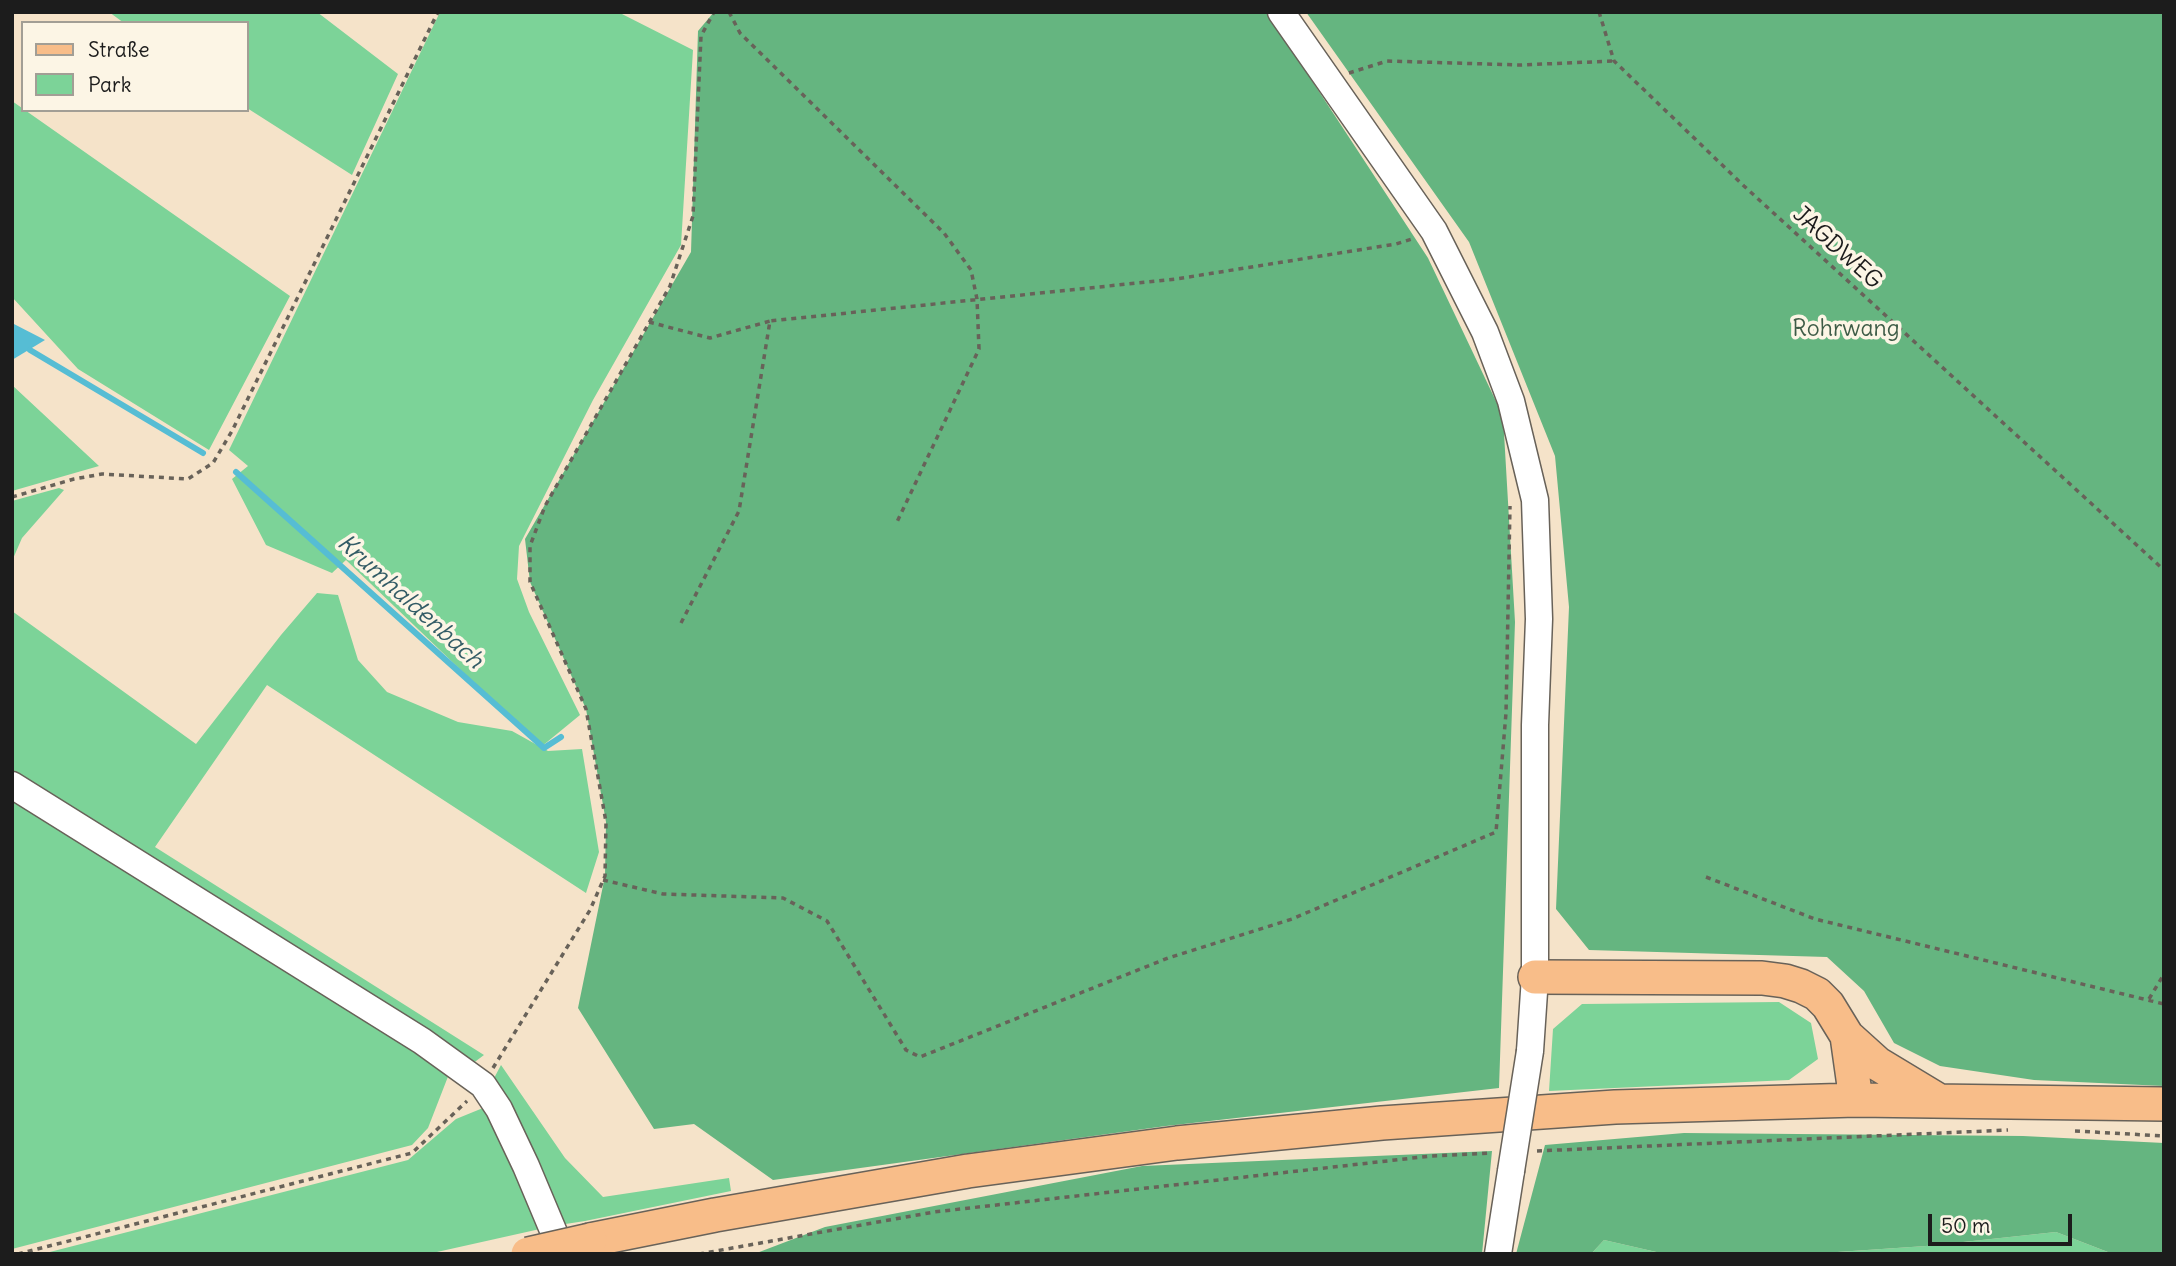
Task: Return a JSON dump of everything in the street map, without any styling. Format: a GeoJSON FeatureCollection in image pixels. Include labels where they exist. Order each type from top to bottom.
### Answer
{"type":"FeatureCollection","features":[{"type":"Feature","properties":{"kind":"main road"},"geometry":{"type":"LineString","coordinates":[[1535,977],[1762,978],[1785,981],[1817,994],[1828,1005],[1847,1036],[1878,1064],[1937,1100]]}},
{"type":"Feature","properties":{"kind":"main road"},"geometry":{"type":"LineString","coordinates":[[1847,1036],[1856,1100]]}},
{"type":"Feature","properties":{"kind":"main road"},"geometry":{"type":"LineString","coordinates":[[528,1254],[576,1247],[715,1215],[892,1184],[1177,1143],[1382,1123],[1615,1107],[1856,1100],[2164,1104]]}},
{"type":"Feature","properties":{"kind":"street"},"geometry":{"type":"LineString","coordinates":[[1281,12],[1433,231],[1489,343],[1511,401],[1535,500],[1539,619],[1535,725],[1535,977],[1530,1051],[1498,1254]]}},
{"type":"Feature","properties":{"kind":"street"},"geometry":{"type":"LineString","coordinates":[[12,785],[422,1041],[483,1085],[499,1109],[526,1166],[576,1247]]}},
{"type":"Feature","properties":{"kind":"path"},"geometry":{"type":"LineString","coordinates":[[12,497],[103,474],[188,479],[213,463],[232,431],[438,12]]}},
{"type":"Feature","properties":{"kind":"path"},"geometry":{"type":"LineString","coordinates":[[18,1254],[411,1153],[483,1085],[590,910],[603,880],[606,822],[586,709],[530,582],[530,546],[545,506],[670,286],[693,216],[701,36],[714,12]]}},
{"type":"Feature","properties":{"kind":"path"},"geometry":{"type":"LineString","coordinates":[[729,12],[740,33],[944,233],[971,270],[977,299],[979,349],[897,523]]}},
{"type":"Feature","properties":{"kind":"path"},"geometry":{"type":"LineString","coordinates":[[1328,77],[1387,61],[1520,65],[1614,61],[1599,12]]}},
{"type":"Feature","properties":{"kind":"path","name":"JAGDWEG"},"geometry":{"type":"LineString","coordinates":[[1614,61],[1744,186],[2164,570]]}},
{"type":"Feature","properties":{"kind":"path"},"geometry":{"type":"LineString","coordinates":[[649,322],[710,338],[770,321],[1176,279],[1396,244],[1433,231]]}},
{"type":"Feature","properties":{"kind":"path"},"geometry":{"type":"LineString","coordinates":[[681,622],[739,511],[770,321]]}},
{"type":"Feature","properties":{"kind":"path"},"geometry":{"type":"LineString","coordinates":[[603,880],[663,894],[783,898],[827,921],[906,1050],[920,1057],[1168,958],[1292,919],[1496,832],[1506,713],[1510,506]]}},
{"type":"Feature","properties":{"kind":"path"},"geometry":{"type":"LineString","coordinates":[[1706,877],[1815,919],[2164,1004]]}},
{"type":"Feature","properties":{"kind":"path"},"geometry":{"type":"LineString","coordinates":[[2149,999],[2164,974]]}},
{"type":"Feature","properties":{"kind":"path"},"geometry":{"type":"LineString","coordinates":[[699,1254],[934,1212],[1431,1156],[1513,1158],[2011,1130]]}},
{"type":"Feature","properties":{"kind":"path"},"geometry":{"type":"LineString","coordinates":[[2066,1130],[2164,1136]]}},
{"type":"Feature","properties":{"kind":"green space"},"geometry":{"type":"Polygon","coordinates":[[[109,12],[317,12],[398,74],[352,175],[248,109],[248,21],[121,21],[109,12]]]}},
{"type":"Feature","properties":{"kind":"green space"},"geometry":{"type":"Polygon","coordinates":[[[440,12],[618,12],[693,50],[681,245],[593,400],[519,546],[517,579],[529,612],[580,715],[541,747],[346,560],[332,573],[266,545],[232,479],[248,466],[229,450],[440,12]]]}},
{"type":"Feature","properties":{"kind":"green space"},"geometry":{"type":"Polygon","coordinates":[[[714,12],[1267,12],[1428,258],[1503,416],[1515,622],[1499,1088],[1166,1126],[773,1180],[694,1124],[654,1129],[578,1008],[605,876],[606,822],[586,709],[530,582],[525,539],[691,252],[698,31],[714,12]]]}},
{"type":"Feature","properties":{"kind":"green space","name":"Rohrwang"},"geometry":{"type":"Polygon","coordinates":[[[1306,12],[2164,12],[2164,1086],[2034,1080],[1940,1066],[1894,1043],[1864,991],[1827,957],[1589,950],[1556,909],[1569,607],[1555,456],[1469,242],[1306,12]]]}},
{"type":"Feature","properties":{"kind":"green space"},"geometry":{"type":"Polygon","coordinates":[[[12,101],[21,107],[21,112],[28,112],[290,296],[209,450],[78,369],[12,297],[12,101]]]}},
{"type":"Feature","properties":{"kind":"green space"},"geometry":{"type":"Polygon","coordinates":[[[12,385],[99,466],[12,491],[12,385]]]}},
{"type":"Feature","properties":{"kind":"green space"},"geometry":{"type":"Polygon","coordinates":[[[59,488],[64,490],[22,538],[12,561],[12,501],[59,488]]]}},
{"type":"Feature","properties":{"kind":"green space"},"geometry":{"type":"Polygon","coordinates":[[[317,593],[338,595],[358,660],[387,692],[458,722],[512,731],[548,751],[582,749],[599,852],[586,893],[267,685],[155,847],[484,1055],[472,1064],[12,774],[12,611],[196,744],[317,593]]]}},
{"type":"Feature","properties":{"kind":"green space"},"geometry":{"type":"Polygon","coordinates":[[[12,790],[449,1074],[428,1128],[412,1145],[12,1249],[12,790]]]}},
{"type":"Feature","properties":{"kind":"green space"},"geometry":{"type":"Polygon","coordinates":[[[1779,1002],[1811,1023],[1818,1059],[1789,1080],[1549,1091],[1553,1029],[1582,1004],[1779,1002]]]}},
{"type":"Feature","properties":{"kind":"green space"},"geometry":{"type":"Polygon","coordinates":[[[501,1065],[565,1158],[603,1197],[729,1178],[731,1191],[559,1225],[492,1082],[501,1065]]]}},
{"type":"Feature","properties":{"kind":"green space"},"geometry":{"type":"Polygon","coordinates":[[[483,1108],[499,1129],[540,1229],[428,1254],[42,1254],[408,1160],[456,1119],[483,1108]]]}},
{"type":"Feature","properties":{"kind":"green space"},"geometry":{"type":"Polygon","coordinates":[[[1684,1133],[2023,1136],[2164,1143],[2164,1254],[2113,1254],[2056,1232],[1926,1246],[1808,1254],[1665,1254],[1604,1240],[1591,1254],[1516,1254],[1545,1145],[1684,1133]]]}},
{"type":"Feature","properties":{"kind":"green space"},"geometry":{"type":"Polygon","coordinates":[[[1492,1151],[1482,1254],[754,1254],[825,1227],[1142,1166],[1492,1151]]]}},
{"type":"Feature","properties":{"kind":"green space"},"geometry":{"type":"Polygon","coordinates":[[[2056,1232],[2113,1254],[1808,1254],[1926,1246],[2056,1232]]]}},
{"type":"Feature","properties":{"kind":"green space"},"geometry":{"type":"Polygon","coordinates":[[[1604,1240],[1665,1254],[1591,1254],[1604,1240]]]}},
{"type":"Feature","properties":{"kind":"water"},"geometry":{"type":"Polygon","coordinates":[[[12,323],[45,340],[12,360],[12,323]]]}},
{"type":"Feature","properties":{"kind":"waterway","name":"Krumhaldenbach"},"geometry":{"type":"LineString","coordinates":[[30,350],[203,453]]}},
{"type":"Feature","properties":{"kind":"waterway","name":"Krumhaldenbach"},"geometry":{"type":"LineString","coordinates":[[236,472],[544,748],[561,737]]}}]}
